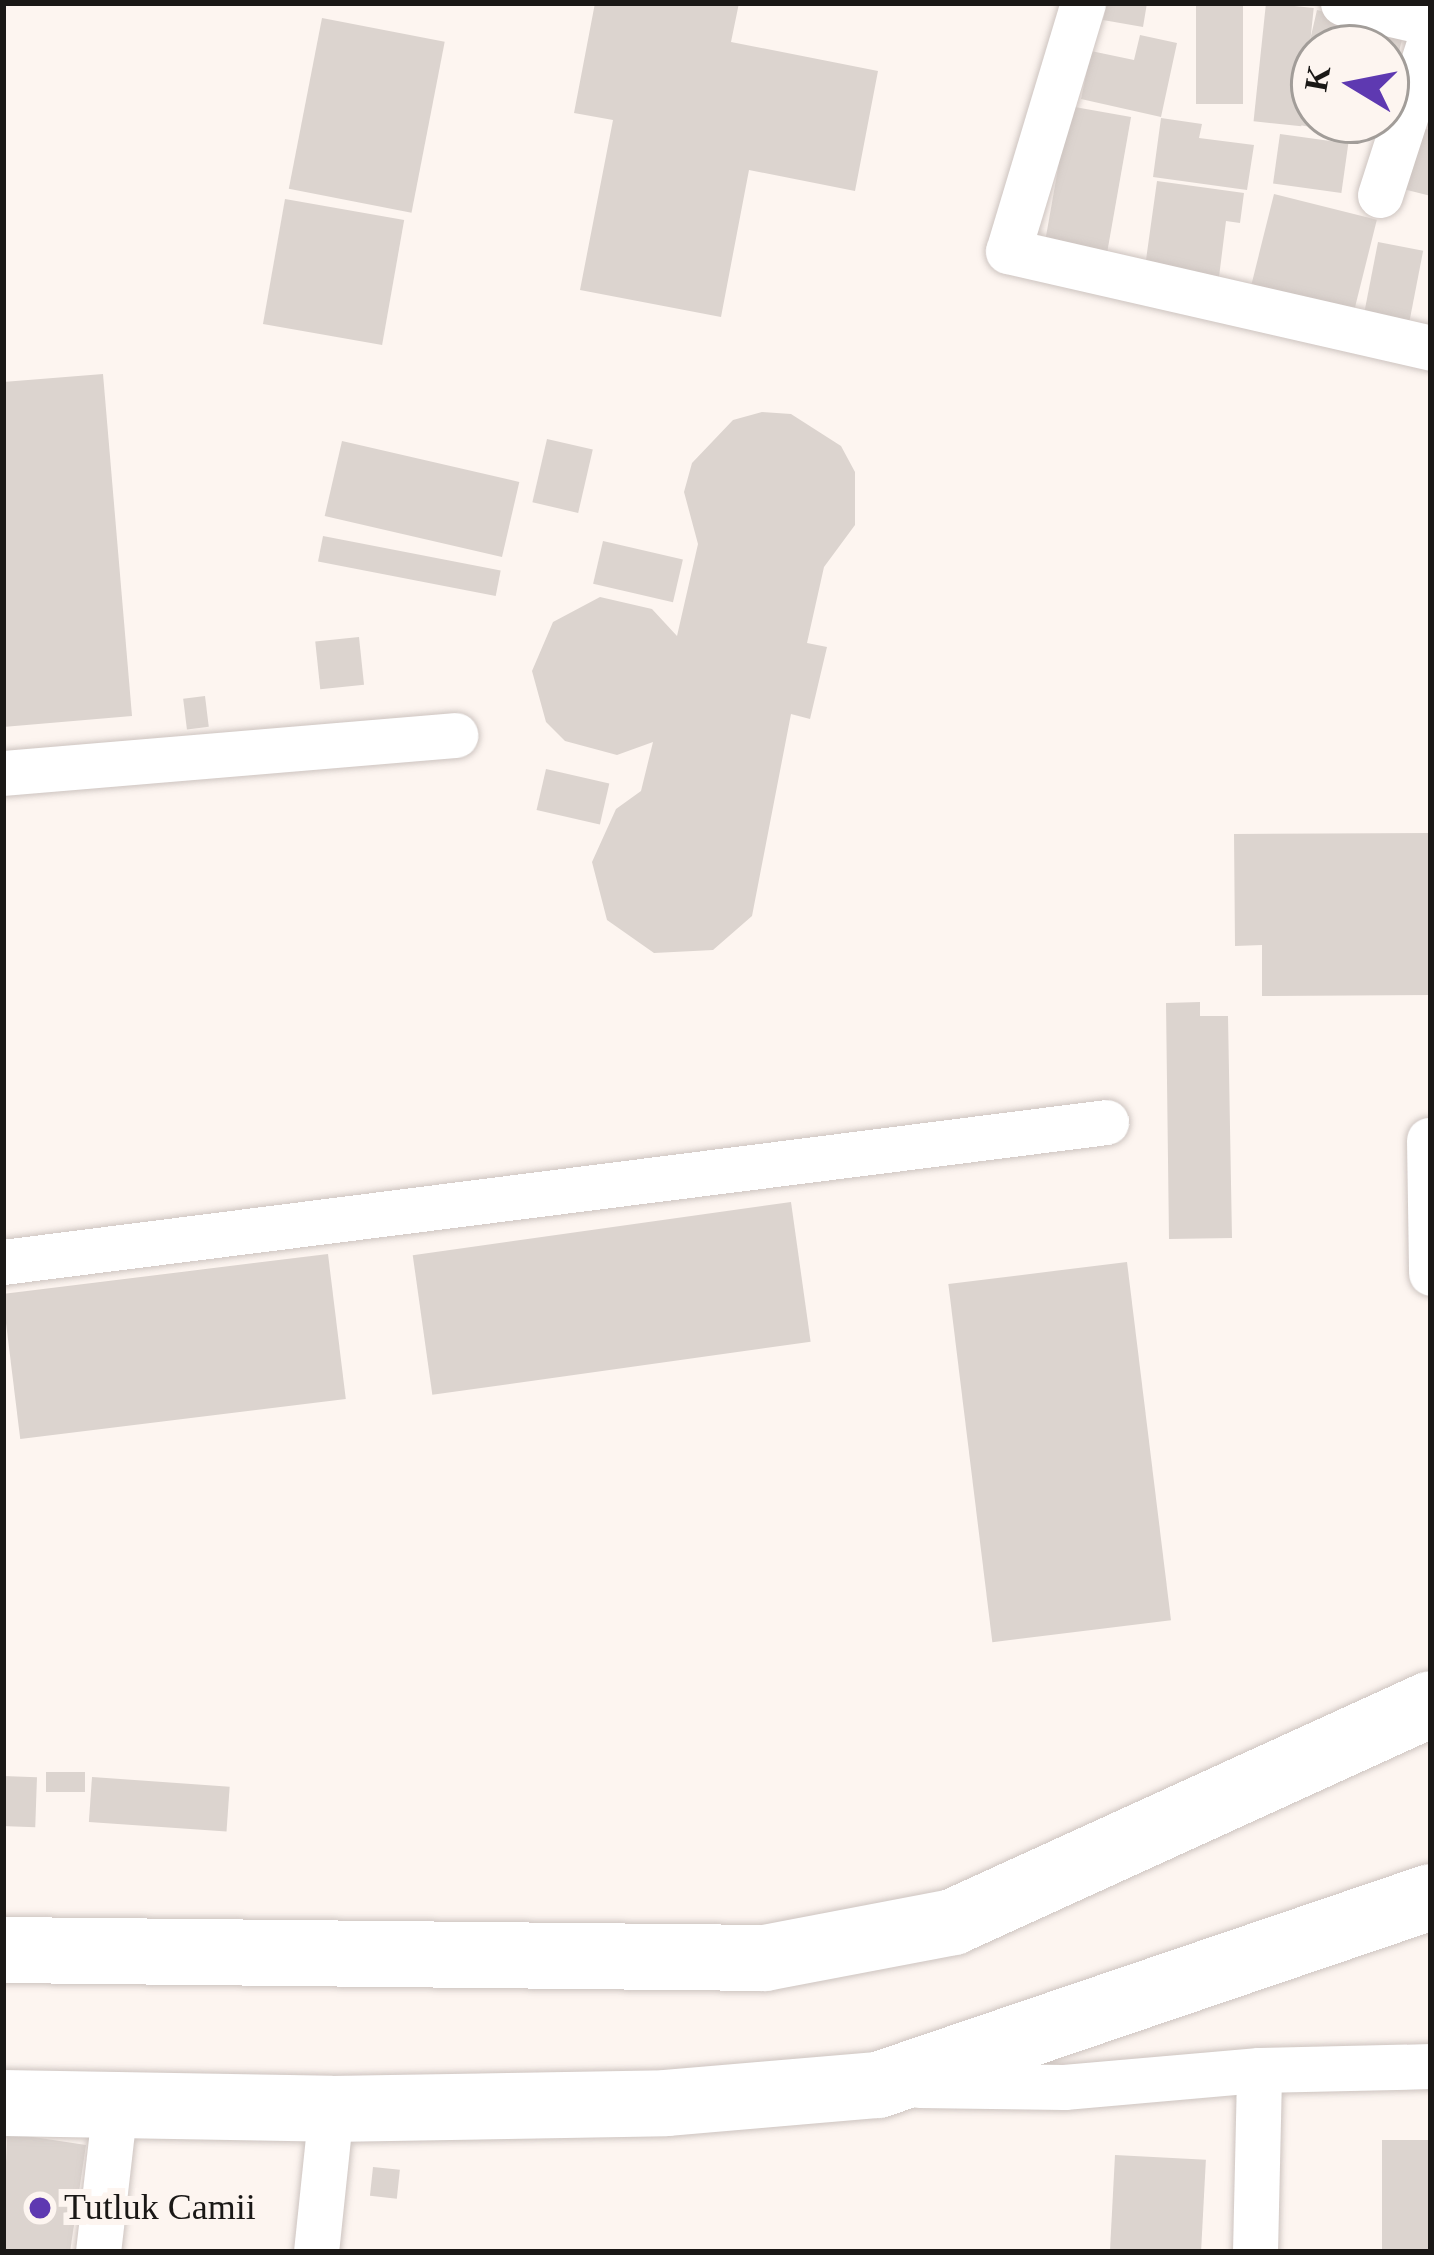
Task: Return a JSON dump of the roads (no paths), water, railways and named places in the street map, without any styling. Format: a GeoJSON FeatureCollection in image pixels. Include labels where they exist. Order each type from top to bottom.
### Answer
{"type":"FeatureCollection","features":[{"type":"Feature","properties":{"kind":"street"},"geometry":{"type":"LineString","coordinates":[[1083,3],[1008,250],[1431,348]]}},
{"type":"Feature","properties":{"kind":"street"},"geometry":{"type":"LineString","coordinates":[[1343,3],[1431,23]]}},
{"type":"Feature","properties":{"kind":"street"},"geometry":{"type":"LineString","coordinates":[[1380,195],[1431,37]]}},
{"type":"Feature","properties":{"kind":"street"},"geometry":{"type":"LineString","coordinates":[[3,772],[455,735]]}},
{"type":"Feature","properties":{"kind":"street"},"geometry":{"type":"LineString","coordinates":[[3,1262],[1106,1122]]}},
{"type":"Feature","properties":{"kind":"street"},"geometry":{"type":"LineString","coordinates":[[1429,1140],[1431,1273]]}},
{"type":"Feature","properties":{"kind":"street"},"geometry":{"type":"LineString","coordinates":[[3,1950],[765,1958],[952,1922],[1431,1704]]}},
{"type":"Feature","properties":{"kind":"street"},"geometry":{"type":"LineString","coordinates":[[878,2085],[1431,1897]]}},
{"type":"Feature","properties":{"kind":"street"},"geometry":{"type":"LineString","coordinates":[[3,2103],[331,2109],[666,2103],[878,2085],[1064,2087],[1259,2070],[1431,2066]]}},
{"type":"Feature","properties":{"kind":"street"},"geometry":{"type":"LineString","coordinates":[[1255,2252],[1259,2070]]}},
{"type":"Feature","properties":{"kind":"street"},"geometry":{"type":"LineString","coordinates":[[98,2252],[115,2105]]}},
{"type":"Feature","properties":{"kind":"street"},"geometry":{"type":"LineString","coordinates":[[316,2252],[331,2109]]}},
{"type":"Feature","properties":{"kind":"place","name":"Tutluk Camii"},"geometry":{"type":"Point","coordinates":[40,2208]}}]}
